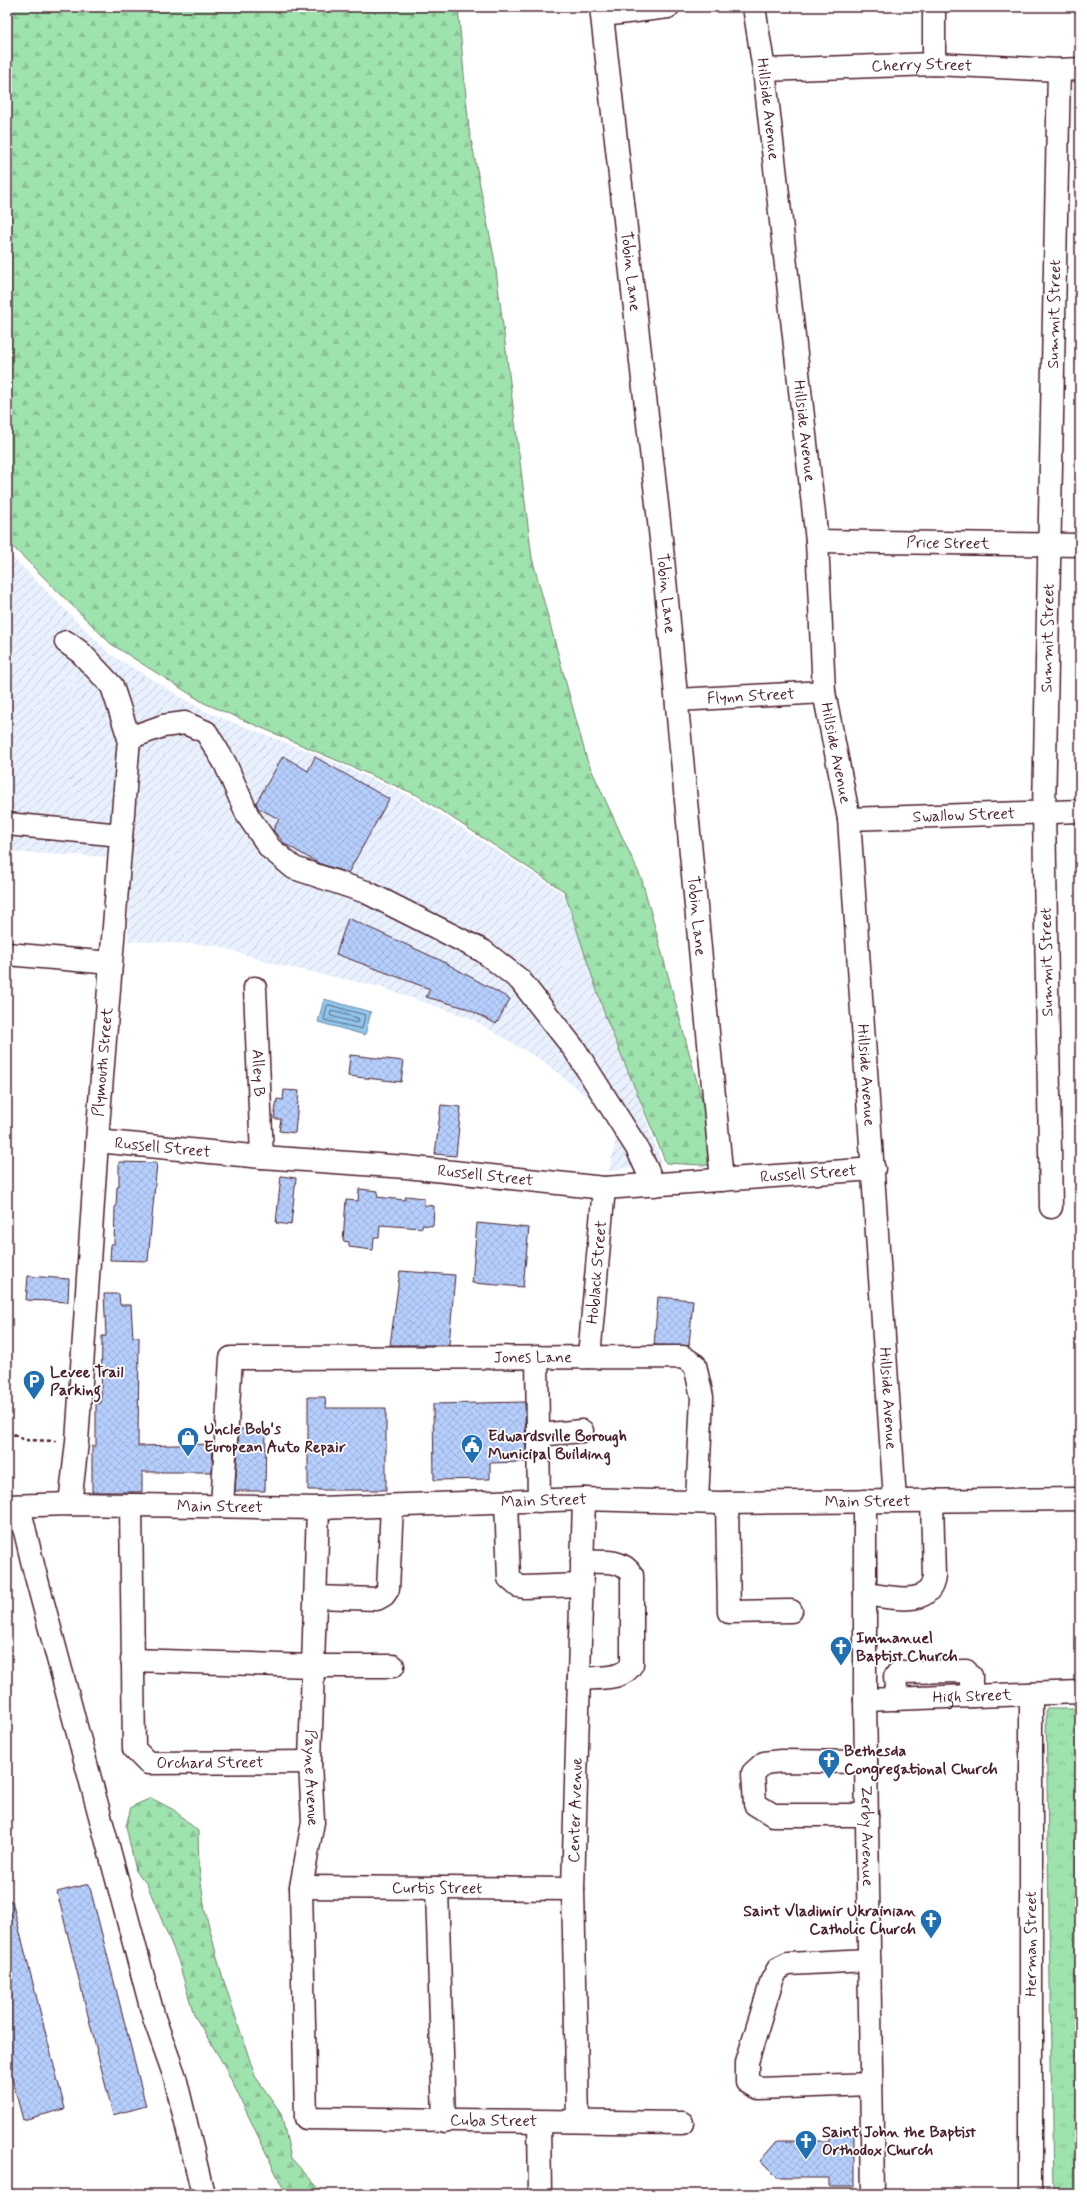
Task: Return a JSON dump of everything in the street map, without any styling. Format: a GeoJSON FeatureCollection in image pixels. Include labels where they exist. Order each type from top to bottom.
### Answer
{"type":"FeatureCollection","features":[{"type":"Feature","properties":{"kind":"street"},"geometry":{"type":"LineString","coordinates":[[602,11],[668,7]]}},
{"type":"Feature","properties":{"kind":"street","name":"Hillside Avenue"},"geometry":{"type":"LineString","coordinates":[[754,7],[764,70],[817,540],[824,692],[849,819],[874,1169],[895,1500]]}},
{"type":"Feature","properties":{"kind":"street"},"geometry":{"type":"LineString","coordinates":[[934,7],[934,64]]}},
{"type":"Feature","properties":{"kind":"street","name":"Tobin Lane"},"geometry":{"type":"LineString","coordinates":[[602,11],[677,700],[722,1180]]}},
{"type":"Feature","properties":{"kind":"street","name":"Cherry Street"},"geometry":{"type":"LineString","coordinates":[[764,70],[934,64],[1070,69]]}},
{"type":"Feature","properties":{"kind":"street","name":"Summit Street"},"geometry":{"type":"LineString","coordinates":[[1051,1207],[1044,811],[1048,544],[1070,69]]}},
{"type":"Feature","properties":{"kind":"street","name":"Price Street"},"geometry":{"type":"LineString","coordinates":[[817,540],[1080,545]]}},
{"type":"Feature","properties":{"kind":"street","name":"Plymouth Street"},"geometry":{"type":"LineString","coordinates":[[66,642],[80,652],[112,686],[129,738],[97,1141],[78,1442],[70,1504]]}},
{"type":"Feature","properties":{"kind":"street","name":"Flynn Street"},"geometry":{"type":"LineString","coordinates":[[677,700],[824,692]]}},
{"type":"Feature","properties":{"kind":"street"},"geometry":{"type":"LineString","coordinates":[[129,738],[163,726],[185,723],[206,732],[225,763],[248,816],[270,848],[294,868],[374,895],[483,951],[520,980],[574,1050],[637,1148],[654,1185]]}},
{"type":"Feature","properties":{"kind":"street","name":"Swallow Street"},"geometry":{"type":"LineString","coordinates":[[849,819],[1080,810]]}},
{"type":"Feature","properties":{"kind":"street"},"geometry":{"type":"LineString","coordinates":[[7,824],[121,835]]}},
{"type":"Feature","properties":{"kind":"street"},"geometry":{"type":"LineString","coordinates":[[7,954],[111,963]]}},
{"type":"Feature","properties":{"kind":"street","name":"Alley B"},"geometry":{"type":"LineString","coordinates":[[255,988],[262,1157]]}},
{"type":"Feature","properties":{"kind":"street","name":"Russell Street"},"geometry":{"type":"LineString","coordinates":[[97,1141],[262,1157],[406,1167],[604,1188],[874,1169]]}},
{"type":"Feature","properties":{"kind":"street","name":"Hoblack Street"},"geometry":{"type":"LineString","coordinates":[[589,1357],[604,1188]]}},
{"type":"Feature","properties":{"kind":"street"},"geometry":{"type":"LineString","coordinates":[[537,1357],[540,1501]]}},
{"type":"Feature","properties":{"kind":"street","name":"Jones Lane"},"geometry":{"type":"LineString","coordinates":[[222,1506],[231,1358],[683,1357],[696,1365],[702,1397],[696,1501]]}},
{"type":"Feature","properties":{"kind":"street"},"geometry":{"type":"LineString","coordinates":[[538,1434],[582,1431]]}},
{"type":"Feature","properties":{"kind":"street","name":"Main Street"},"geometry":{"type":"LineString","coordinates":[[13,1506],[70,1504],[318,1508],[584,1499],[728,1502],[1080,1499]]}},
{"type":"Feature","properties":{"kind":"street","name":"Center Avenue"},"geometry":{"type":"LineString","coordinates":[[578,2121],[573,1889],[584,1499]]}},
{"type":"Feature","properties":{"kind":"street"},"geometry":{"type":"LineString","coordinates":[[865,1594],[912,1599],[929,1592],[934,1584],[932,1500]]}},
{"type":"Feature","properties":{"kind":"street"},"geometry":{"type":"LineString","coordinates":[[506,1502],[509,1578],[513,1582],[524,1587],[582,1585]]}},
{"type":"Feature","properties":{"kind":"street"},"geometry":{"type":"LineString","coordinates":[[728,1502],[729,1612],[791,1611]]}},
{"type":"Feature","properties":{"kind":"street","name":"Zerby Avenue"},"geometry":{"type":"LineString","coordinates":[[865,1502],[865,1700],[873,2194]]}},
{"type":"Feature","properties":{"kind":"street","name":"Orchard Street"},"geometry":{"type":"LineString","coordinates":[[131,1505],[134,1749],[148,1763],[310,1762]]}},
{"type":"Feature","properties":{"kind":"street"},"geometry":{"type":"LineString","coordinates":[[13,1506],[34,1569],[154,2018],[175,2077],[203,2194]]}},
{"type":"Feature","properties":{"kind":"street"},"geometry":{"type":"LineString","coordinates":[[315,1597],[377,1599],[384,1595],[388,1588],[392,1506]]}},
{"type":"Feature","properties":{"kind":"street","name":"Payne Avenue"},"geometry":{"type":"LineString","coordinates":[[306,2118],[301,1887],[313,1822],[310,1762],[318,1508]]}},
{"type":"Feature","properties":{"kind":"street"},"geometry":{"type":"LineString","coordinates":[[579,1679],[620,1676],[628,1671],[632,1664],[632,1575],[628,1567],[621,1563],[582,1562]]}},
{"type":"Feature","properties":{"kind":"street"},"geometry":{"type":"LineString","coordinates":[[132,1660],[312,1666],[393,1666]]}},
{"type":"Feature","properties":{"kind":"street","name":"High Street"},"geometry":{"type":"LineString","coordinates":[[865,1700],[1080,1692]]}},
{"type":"Feature","properties":{"kind":"street","name":"Herman Street"},"geometry":{"type":"LineString","coordinates":[[1032,1694],[1032,2194]]}},
{"type":"Feature","properties":{"kind":"street"},"geometry":{"type":"LineString","coordinates":[[866,1762],[781,1761],[764,1763],[753,1773],[755,1804],[773,1815],[867,1815]]}},
{"type":"Feature","properties":{"kind":"street","name":"Curtis Street"},"geometry":{"type":"LineString","coordinates":[[301,1887],[573,1889]]}},
{"type":"Feature","properties":{"kind":"street"},"geometry":{"type":"LineString","coordinates":[[437,1888],[444,2121]]}},
{"type":"Feature","properties":{"kind":"street"},"geometry":{"type":"LineString","coordinates":[[869,1960],[788,1964],[778,1969],[772,1980],[747,2062],[747,2082],[759,2088],[871,2084]]}},
{"type":"Feature","properties":{"kind":"street","name":"Cuba Street"},"geometry":{"type":"LineString","coordinates":[[306,2118],[682,2123]]}},
{"type":"Feature","properties":{"kind":"street"},"geometry":{"type":"LineString","coordinates":[[539,2122],[540,2194]]}},
{"type":"Feature","properties":{"kind":"path"},"geometry":{"type":"LineString","coordinates":[[7,1431],[25,1440],[78,1442]]}},
{"type":"Feature","properties":{"kind":"shaded area"},"geometry":{"type":"Polygon","coordinates":[[[7,552],[110,654],[206,712],[318,755],[415,798],[563,893],[662,1163],[609,1171],[619,1123],[544,1062],[470,1018],[380,987],[279,965],[214,945],[128,941],[130,858],[7,852],[7,552]]]}},
{"type":"Feature","properties":{"kind":"green space"},"geometry":{"type":"Polygon","coordinates":[[[7,7],[458,7],[469,129],[495,262],[532,558],[587,760],[642,880],[720,1166],[666,1163],[606,1018],[564,891],[417,795],[204,703],[111,644],[7,541],[7,7]]]}},
{"type":"Feature","properties":{"kind":"green space"},"geometry":{"type":"Polygon","coordinates":[[[1046,1709],[1080,1709],[1080,2194],[1053,2194],[1046,1709]]]}},
{"type":"Feature","properties":{"kind":"green space"},"geometry":{"type":"Polygon","coordinates":[[[151,1798],[174,1810],[198,1831],[199,1868],[205,1911],[221,1972],[255,2076],[281,2113],[291,2158],[324,2194],[290,2194],[282,2186],[224,2065],[194,2015],[178,1960],[147,1884],[136,1871],[126,1826],[131,1807],[151,1798]]]}},
{"type":"Feature","properties":{"kind":"water"},"geometry":{"type":"Polygon","coordinates":[[[324,999],[371,1012],[365,1035],[318,1022],[324,999]]]}},
{"type":"Feature","properties":{"kind":"building"},"geometry":{"type":"Polygon","coordinates":[[[283,756],[308,771],[315,757],[389,799],[348,873],[318,863],[285,844],[273,830],[279,819],[258,808],[256,803],[283,756]]]}},
{"type":"Feature","properties":{"kind":"building"},"geometry":{"type":"Polygon","coordinates":[[[348,918],[442,961],[510,999],[496,1024],[466,1008],[426,997],[430,989],[336,954],[348,918]]]}},
{"type":"Feature","properties":{"kind":"building"},"geometry":{"type":"Polygon","coordinates":[[[350,1055],[404,1061],[401,1082],[348,1076],[350,1055]]]}},
{"type":"Feature","properties":{"kind":"building"},"geometry":{"type":"Polygon","coordinates":[[[284,1090],[299,1091],[295,1133],[279,1131],[281,1119],[274,1119],[277,1099],[283,1100],[284,1090]]]}},
{"type":"Feature","properties":{"kind":"building"},"geometry":{"type":"Polygon","coordinates":[[[441,1105],[461,1107],[456,1156],[435,1154],[441,1105]]]}},
{"type":"Feature","properties":{"kind":"building"},"geometry":{"type":"Polygon","coordinates":[[[119,1162],[157,1163],[148,1261],[110,1260],[111,1244],[114,1244],[115,1207],[117,1187],[119,1187],[119,1162]]]}},
{"type":"Feature","properties":{"kind":"building"},"geometry":{"type":"Polygon","coordinates":[[[281,1176],[296,1178],[291,1225],[276,1223],[281,1176]]]}},
{"type":"Feature","properties":{"kind":"building"},"geometry":{"type":"Polygon","coordinates":[[[359,1189],[378,1191],[377,1197],[405,1200],[406,1196],[424,1198],[424,1205],[434,1206],[433,1226],[422,1225],[422,1228],[380,1225],[379,1237],[374,1237],[373,1250],[349,1247],[349,1242],[343,1241],[346,1200],[358,1201],[359,1189]]]}},
{"type":"Feature","properties":{"kind":"building"},"geometry":{"type":"Polygon","coordinates":[[[477,1223],[529,1228],[523,1287],[472,1283],[477,1223]]]}},
{"type":"Feature","properties":{"kind":"building"},"geometry":{"type":"Polygon","coordinates":[[[400,1271],[455,1275],[449,1345],[390,1345],[400,1271]]]}},
{"type":"Feature","properties":{"kind":"building"},"geometry":{"type":"Polygon","coordinates":[[[28,1276],[69,1279],[68,1302],[26,1300],[28,1276]]]}},
{"type":"Feature","properties":{"kind":"building"},"geometry":{"type":"Polygon","coordinates":[[[104,1294],[119,1294],[120,1305],[131,1305],[133,1337],[139,1337],[138,1446],[213,1444],[212,1472],[142,1472],[142,1492],[92,1492],[92,1446],[96,1446],[96,1403],[101,1403],[102,1336],[106,1336],[104,1294]]]}},
{"type":"Feature","properties":{"kind":"building"},"geometry":{"type":"Polygon","coordinates":[[[658,1297],[693,1300],[689,1346],[654,1345],[658,1297]]]}},
{"type":"Feature","properties":{"kind":"building"},"geometry":{"type":"Polygon","coordinates":[[[308,1397],[325,1397],[326,1408],[386,1408],[386,1490],[308,1490],[308,1397]]]}},
{"type":"Feature","properties":{"kind":"building"},"geometry":{"type":"Polygon","coordinates":[[[525,1402],[526,1462],[490,1463],[490,1479],[434,1480],[433,1404],[525,1402]]]}},
{"type":"Feature","properties":{"kind":"building"},"geometry":{"type":"Polygon","coordinates":[[[239,1429],[266,1429],[265,1491],[235,1491],[239,1429]]]}},
{"type":"Feature","properties":{"kind":"building"},"geometry":{"type":"Polygon","coordinates":[[[89,1884],[146,2106],[113,2115],[57,1892],[89,1884]]]}},
{"type":"Feature","properties":{"kind":"building"},"geometry":{"type":"Polygon","coordinates":[[[7,1901],[12,1901],[65,2109],[23,2120],[7,2059],[7,1901]]]}},
{"type":"Feature","properties":{"kind":"building","name":"Saint John the Baptist Orthodox Church"},"geometry":{"type":"Polygon","coordinates":[[[829,2134],[854,2134],[854,2187],[830,2187],[830,2178],[777,2178],[760,2161],[777,2141],[829,2141],[829,2134]]]}},
{"type":"Feature","properties":{"kind":"place","name":"Levee Trail Parking"},"geometry":{"type":"Point","coordinates":[34,1400]}},
{"type":"Feature","properties":{"kind":"place","name":"Uncle Bob's European Auto Repair"},"geometry":{"type":"Point","coordinates":[188,1458]}},
{"type":"Feature","properties":{"kind":"place","name":"Edwardsville Borough Municipal Building"},"geometry":{"type":"Point","coordinates":[472,1464]}},
{"type":"Feature","properties":{"kind":"place","name":"Immanuel Baptist Church"},"geometry":{"type":"Point","coordinates":[841,1666]}},
{"type":"Feature","properties":{"kind":"place","name":"Bethesda Congregational Church"},"geometry":{"type":"Point","coordinates":[829,1780]}},
{"type":"Feature","properties":{"kind":"place","name":"Saint Vladimir Ukrainian Catholic Church"},"geometry":{"type":"Point","coordinates":[931,1940]}},
{"type":"Feature","properties":{"kind":"place","name":"Saint John the Baptist Orthodox Church"},"geometry":{"type":"Point","coordinates":[806,2160]}}]}
